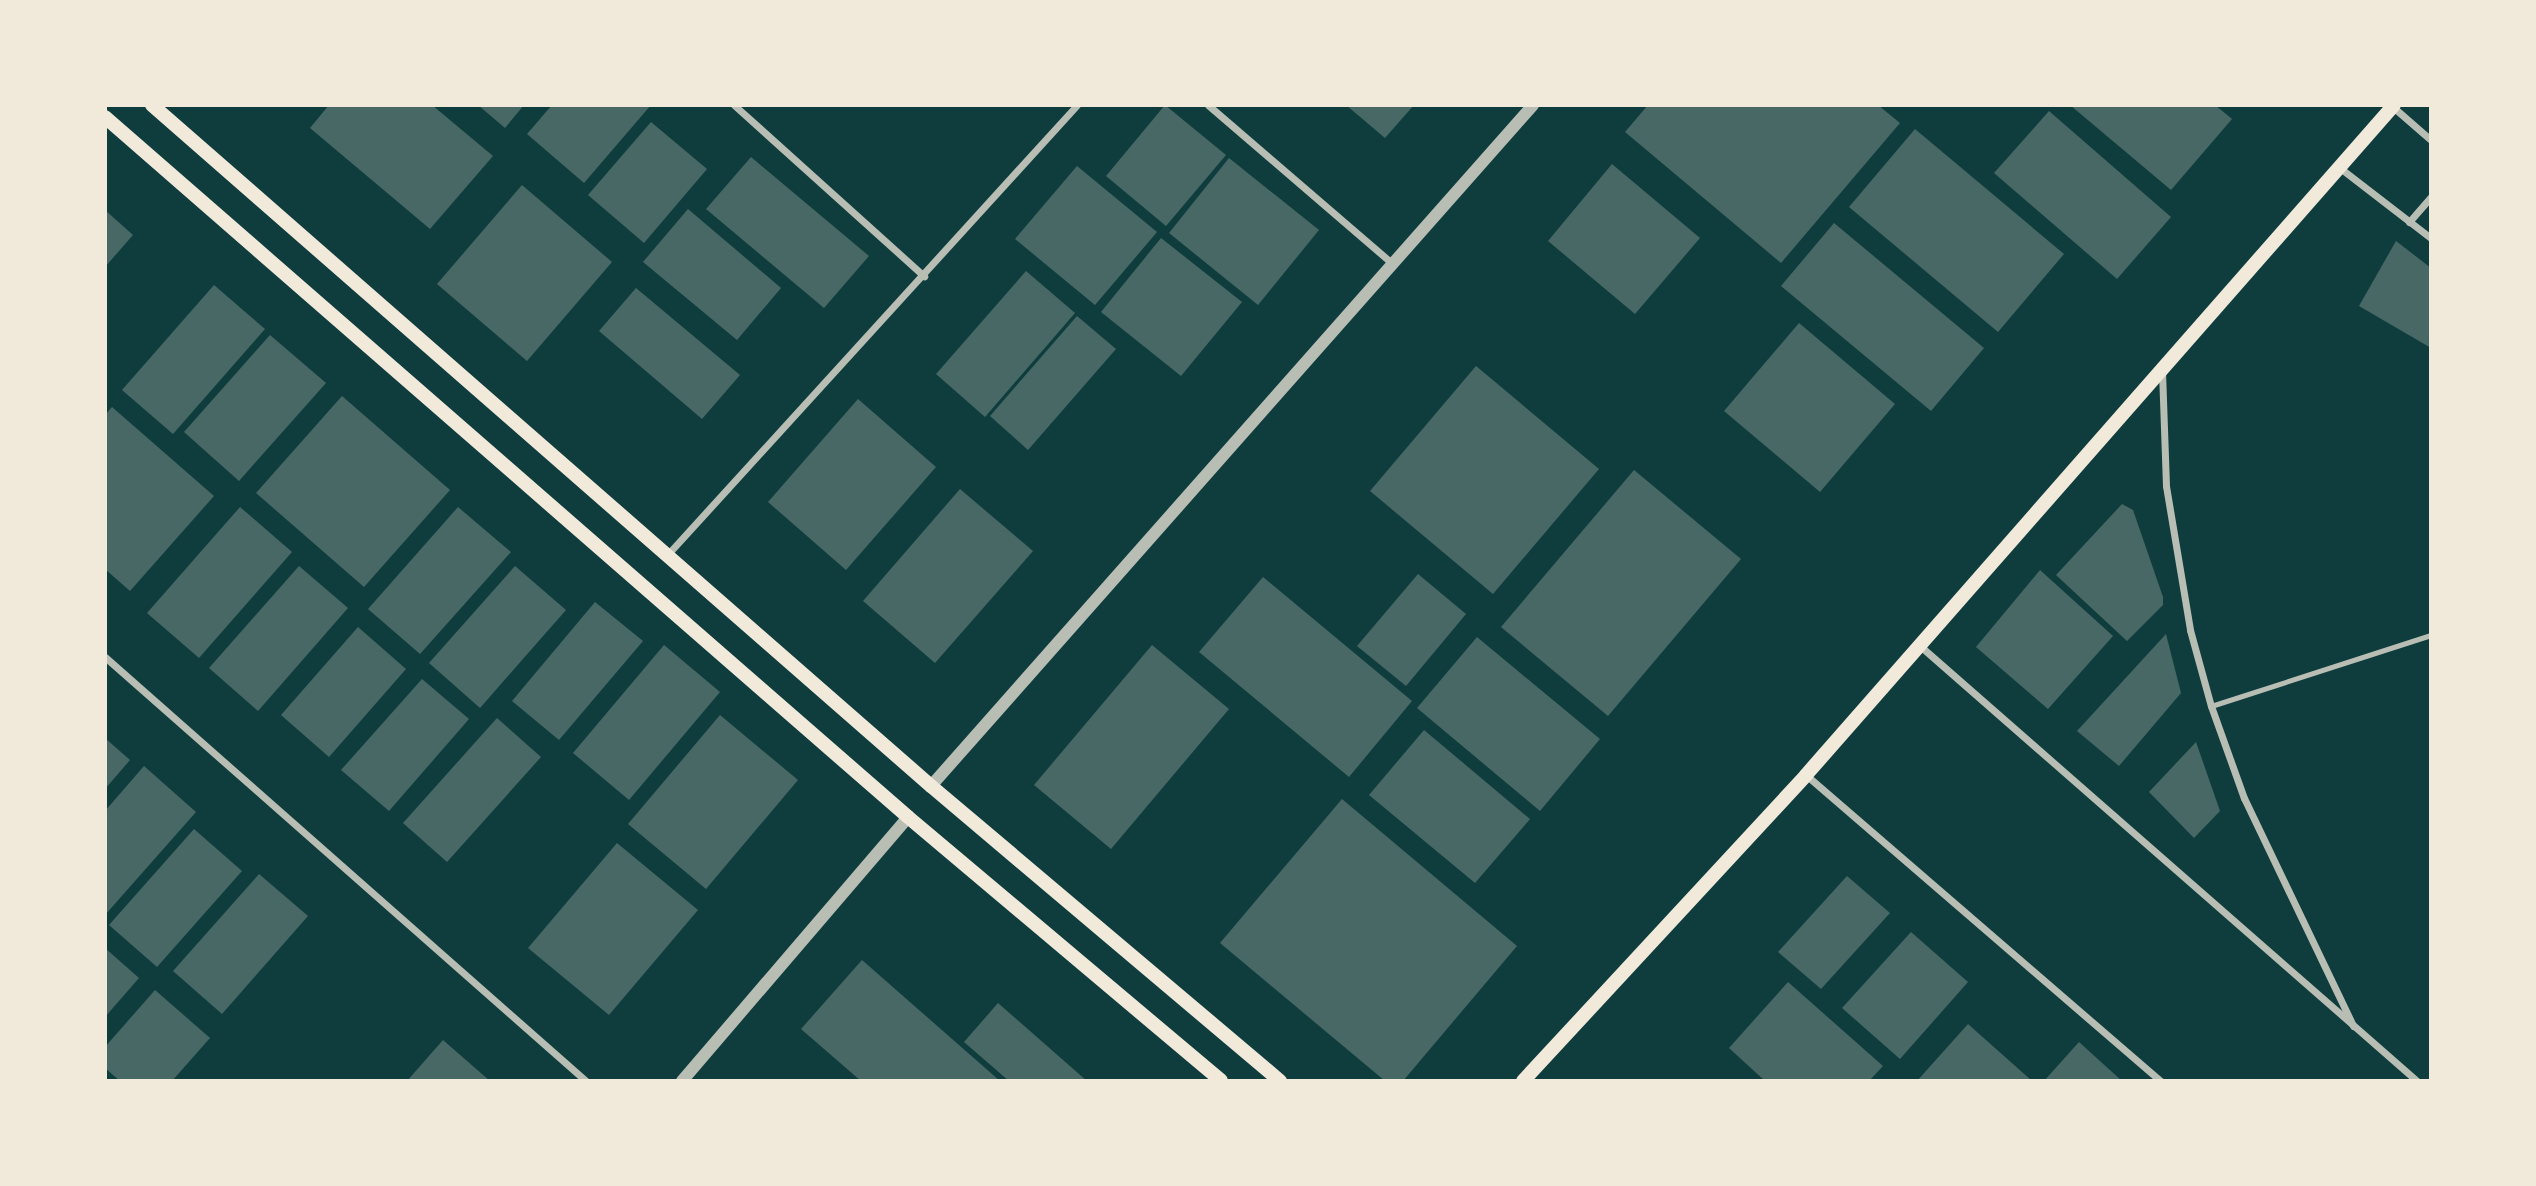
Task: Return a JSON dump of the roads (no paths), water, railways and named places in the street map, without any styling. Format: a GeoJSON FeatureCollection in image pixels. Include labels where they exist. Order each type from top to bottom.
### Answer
{"type":"FeatureCollection","features":[{"type":"Feature","properties":{"kind":"main road"},"geometry":{"type":"LineString","coordinates":[[152,105],[931,786],[1280,1081]]}},
{"type":"Feature","properties":{"kind":"main road"},"geometry":{"type":"LineString","coordinates":[[1523,1081],[1806,775],[2393,106]]}},
{"type":"Feature","properties":{"kind":"main road"},"geometry":{"type":"LineString","coordinates":[[105,117],[908,817],[1221,1081]]}},
{"type":"Feature","properties":{"kind":"street"},"geometry":{"type":"LineString","coordinates":[[733,105],[924,276]]}},
{"type":"Feature","properties":{"kind":"street"},"geometry":{"type":"LineString","coordinates":[[668,554],[1077,105]]}},
{"type":"Feature","properties":{"kind":"street"},"geometry":{"type":"LineString","coordinates":[[1208,105],[1395,266]]}},
{"type":"Feature","properties":{"kind":"street"},"geometry":{"type":"LineString","coordinates":[[931,786],[1395,266],[1533,105]]}},
{"type":"Feature","properties":{"kind":"street"},"geometry":{"type":"LineString","coordinates":[[2393,106],[2431,140]]}},
{"type":"Feature","properties":{"kind":"street"},"geometry":{"type":"LineString","coordinates":[[2340,168],[2431,238]]}},
{"type":"Feature","properties":{"kind":"street"},"geometry":{"type":"LineString","coordinates":[[2409,222],[2431,197]]}},
{"type":"Feature","properties":{"kind":"street"},"geometry":{"type":"LineString","coordinates":[[2162,367],[2166,486],[2190,630],[2211,706],[2244,798],[2353,1026]]}},
{"type":"Feature","properties":{"kind":"street"},"geometry":{"type":"LineString","coordinates":[[1918,645],[2417,1081]]}},
{"type":"Feature","properties":{"kind":"street"},"geometry":{"type":"LineString","coordinates":[[105,657],[586,1081]]}},
{"type":"Feature","properties":{"kind":"street"},"geometry":{"type":"LineString","coordinates":[[1806,775],[2161,1081]]}},
{"type":"Feature","properties":{"kind":"street"},"geometry":{"type":"LineString","coordinates":[[682,1081],[908,817]]}},
{"type":"Feature","properties":{"kind":"lane"},"geometry":{"type":"LineString","coordinates":[[2211,706],[2431,635]]}}]}
